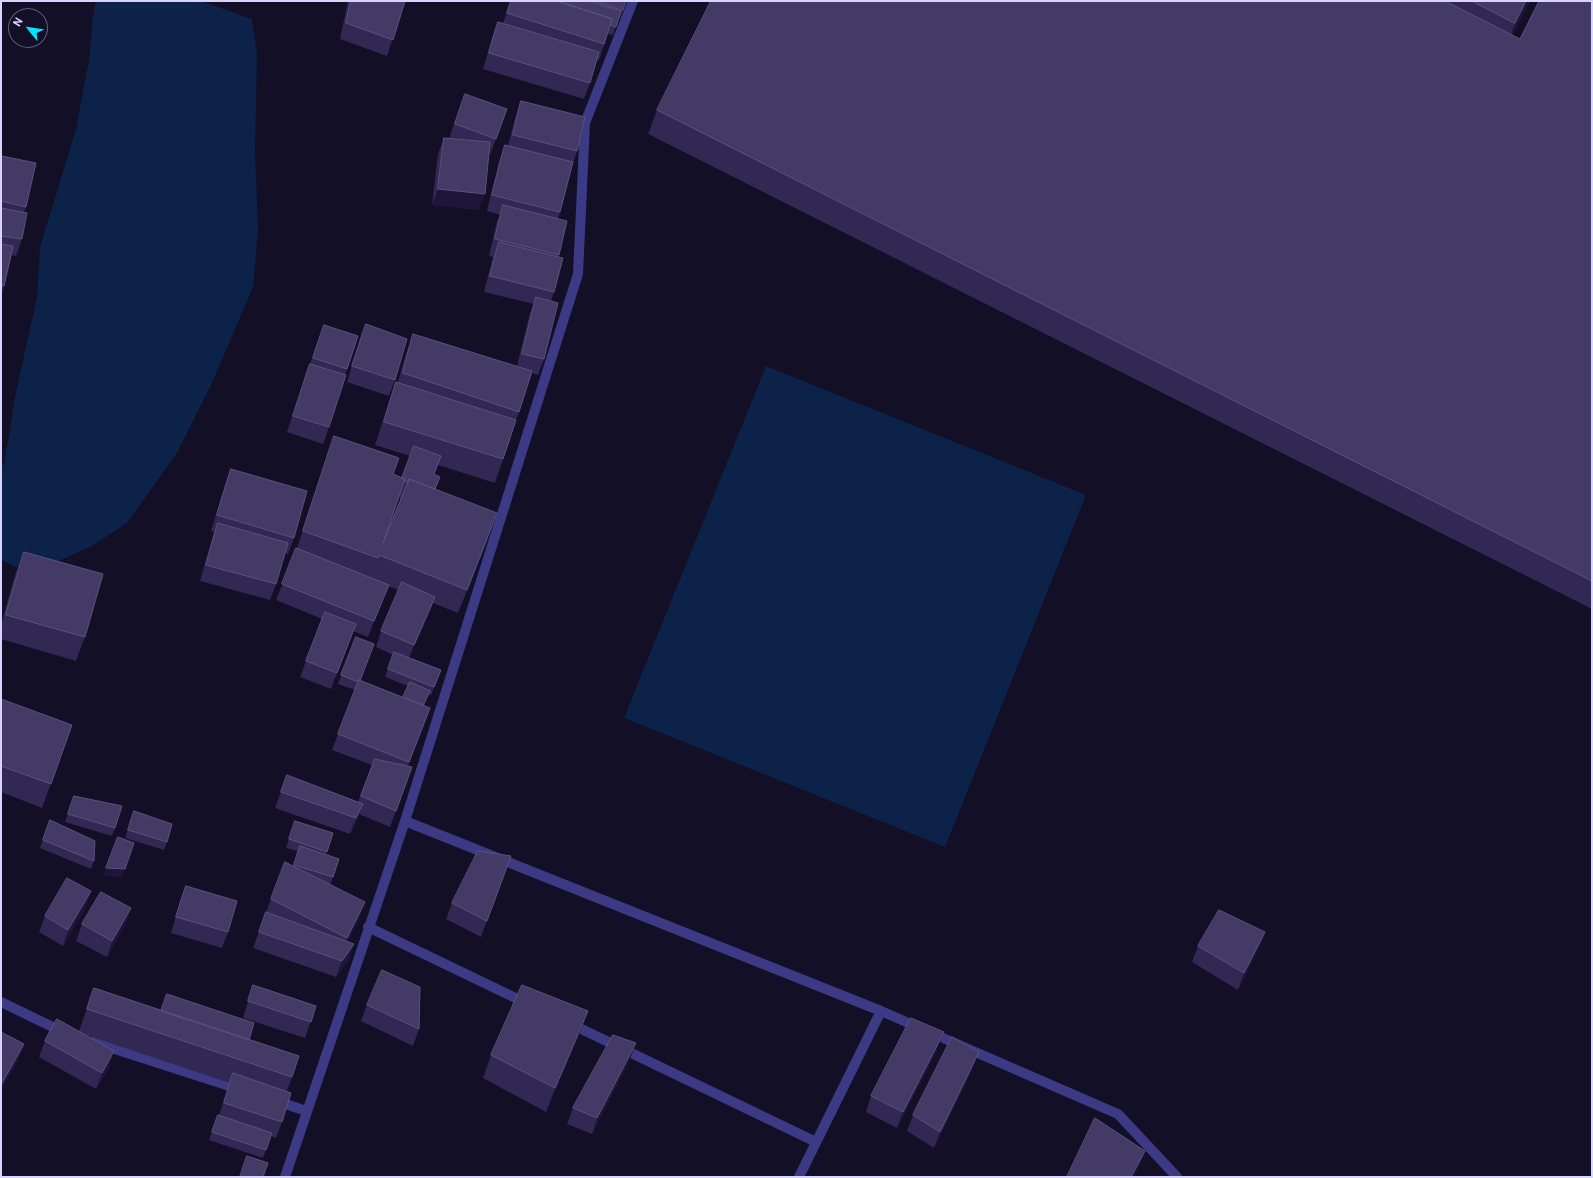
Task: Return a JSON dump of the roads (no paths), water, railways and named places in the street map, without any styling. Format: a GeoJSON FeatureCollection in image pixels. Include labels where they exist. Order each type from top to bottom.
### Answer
{"type":"FeatureCollection","features":[{"type":"Feature","properties":{"kind":"street"},"geometry":{"type":"LineString","coordinates":[[285,1177],[306,1110],[405,821],[578,274],[585,123],[633,1]]}},
{"type":"Feature","properties":{"kind":"street"},"geometry":{"type":"LineString","coordinates":[[405,821],[881,1011],[1118,1114],[1177,1177]]}},
{"type":"Feature","properties":{"kind":"street"},"geometry":{"type":"LineString","coordinates":[[368,927],[539,1009]]}},
{"type":"Feature","properties":{"kind":"street"},"geometry":{"type":"LineString","coordinates":[[1,1002],[61,1031],[306,1110]]}},
{"type":"Feature","properties":{"kind":"street"},"geometry":{"type":"LineString","coordinates":[[799,1177],[881,1011]]}},
{"type":"Feature","properties":{"kind":"street"},"geometry":{"type":"LineString","coordinates":[[560,1019],[816,1142]]}},
{"type":"Feature","properties":{"kind":"water"},"geometry":{"type":"Polygon","coordinates":[[[96,1],[201,1],[252,19],[257,55],[255,150],[258,230],[253,287],[212,383],[177,453],[127,523],[92,546],[45,567],[16,567],[1,560],[1,465],[4,465],[16,392],[37,297],[40,247],[76,129],[89,60],[93,16],[96,1]]]}},
{"type":"Feature","properties":{"kind":"water"},"geometry":{"type":"Polygon","coordinates":[[[766,366],[1086,495],[945,847],[624,718],[766,366]]]}}]}
